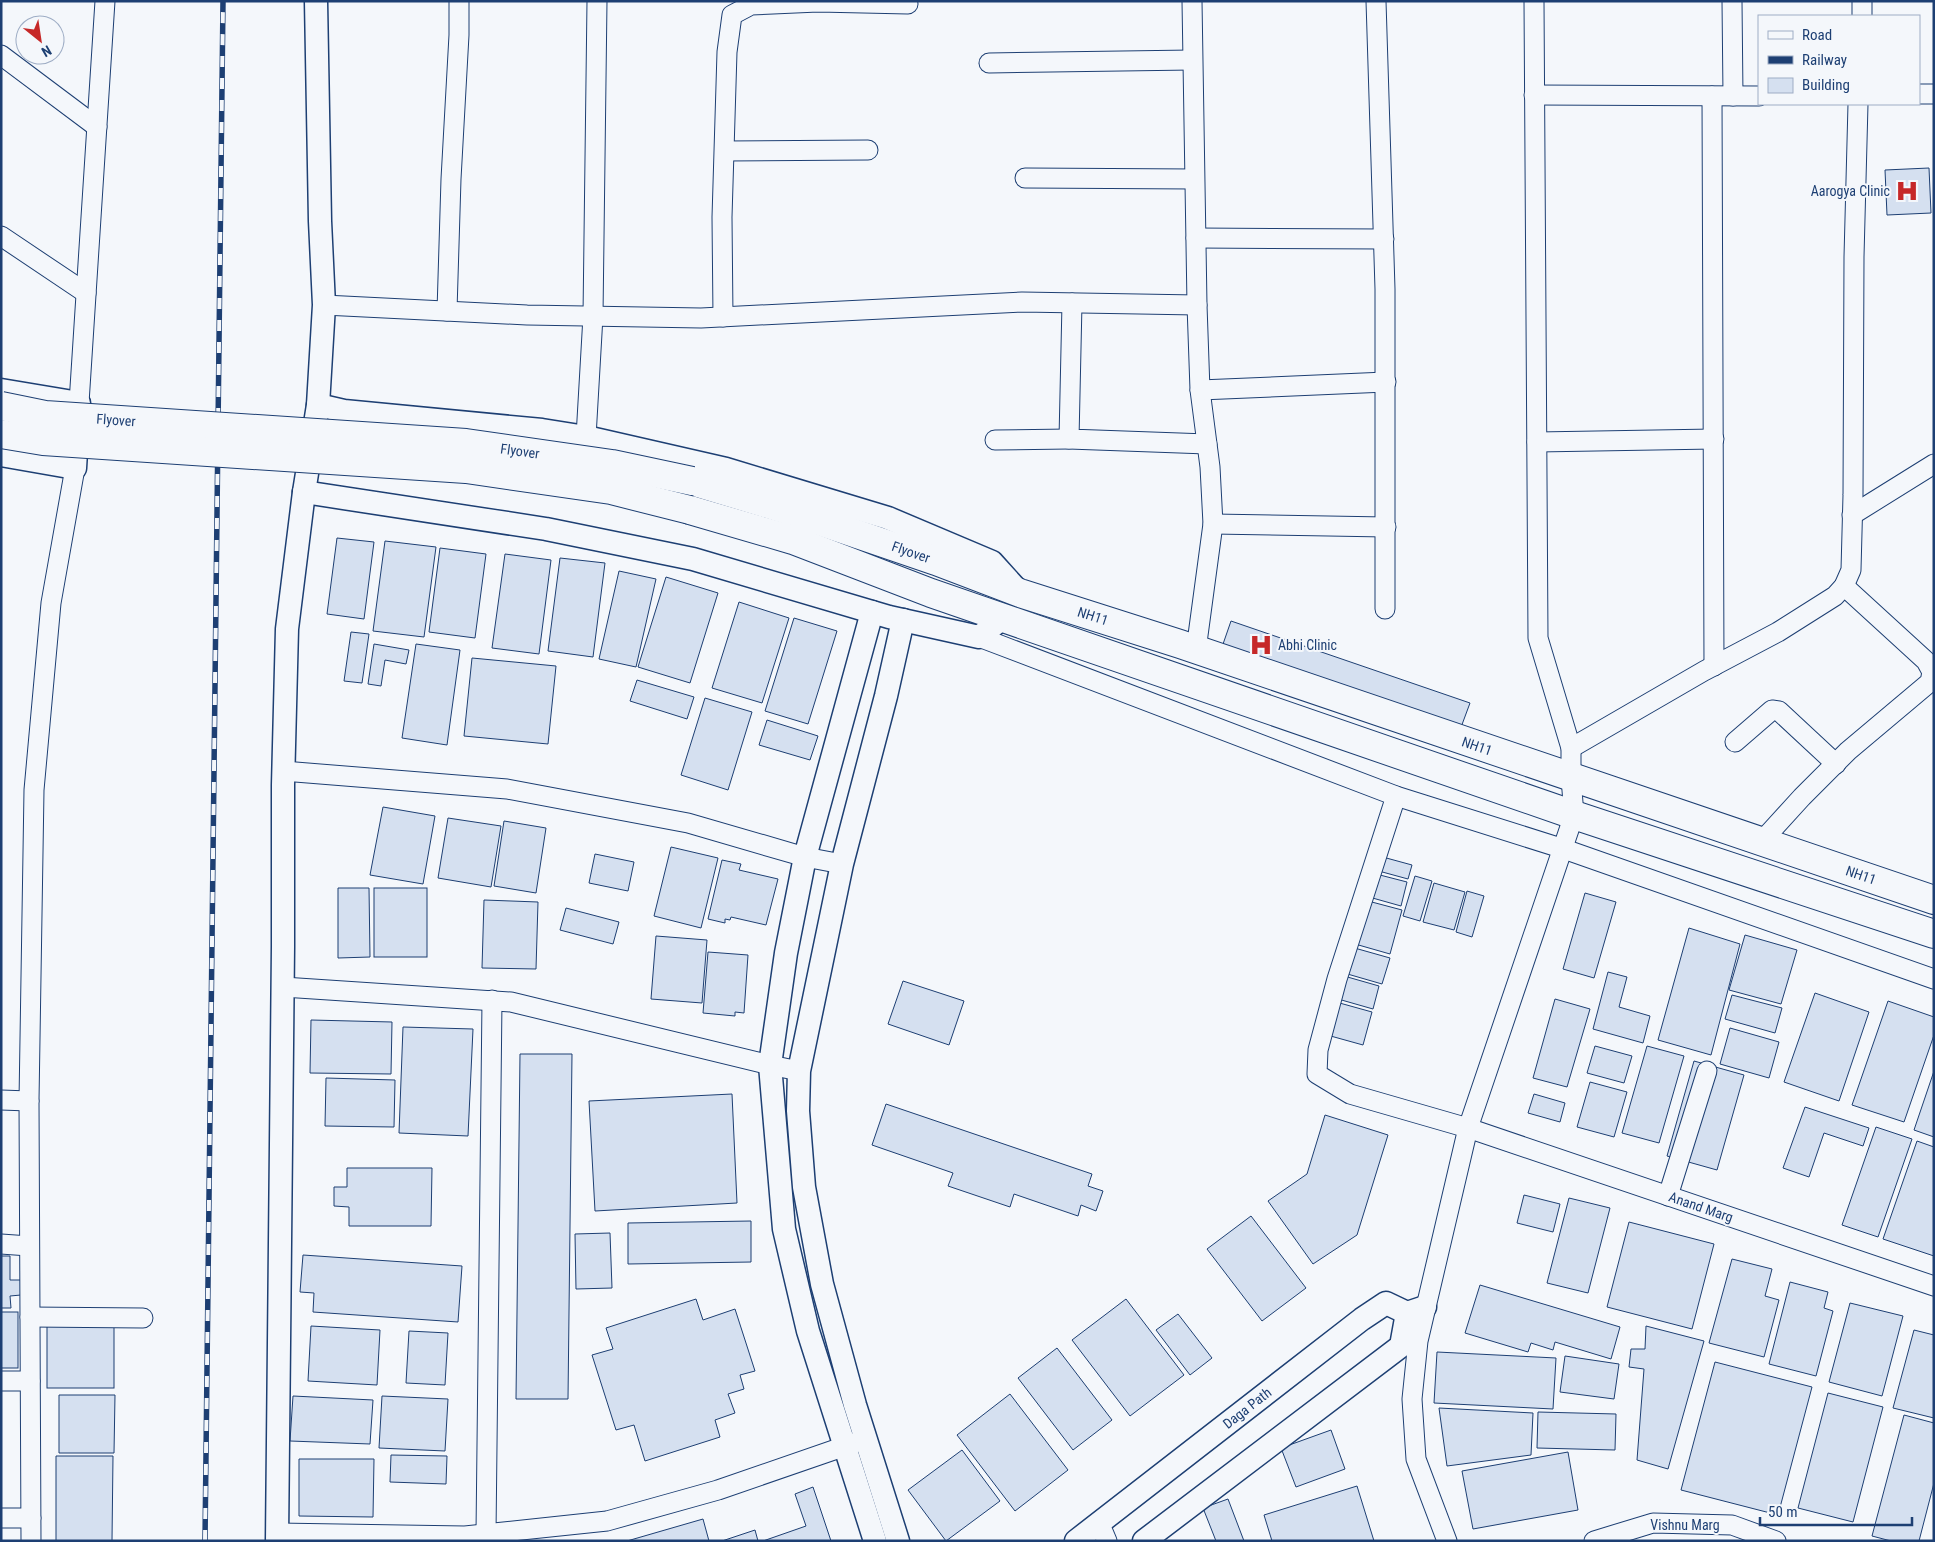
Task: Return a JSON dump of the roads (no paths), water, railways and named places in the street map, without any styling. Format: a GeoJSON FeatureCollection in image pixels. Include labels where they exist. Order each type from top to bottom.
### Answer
{"type":"FeatureCollection","features":[{"type":"Feature","properties":{"kind":"highway","name":"Flyover"},"geometry":{"type":"LineString","coordinates":[[3,396],[45,416],[466,443],[612,464],[692,481],[780,508],[927,558],[1020,593]]}},
{"type":"Feature","properties":{"kind":"highway","name":"Flyover"},"geometry":{"type":"LineString","coordinates":[[1,434],[43,441],[466,469],[611,490],[690,510],[793,540],[931,593],[1574,815],[1934,934]]}},
{"type":"Feature","properties":{"kind":"highway","name":"NH11"},"geometry":{"type":"LineString","coordinates":[[1020,593],[1196,650],[1934,900]]}},
{"type":"Feature","properties":{"kind":"street"},"geometry":{"type":"LineString","coordinates":[[31,1541],[29,1101],[34,790],[52,603],[75,468],[105,1]]}},
{"type":"Feature","properties":{"kind":"street"},"geometry":{"type":"LineString","coordinates":[[316,1],[320,221],[324,305],[318,405],[304,492],[287,629],[283,771],[277,1537],[465,1536],[607,1521],[718,1490],[846,1447],[866,1438]]}},
{"type":"Feature","properties":{"kind":"street"},"geometry":{"type":"LineString","coordinates":[[447,311],[459,1]]}},
{"type":"Feature","properties":{"kind":"street"},"geometry":{"type":"LineString","coordinates":[[586,436],[593,316],[597,1]]}},
{"type":"Feature","properties":{"kind":"street"},"geometry":{"type":"LineString","coordinates":[[1192,1],[1194,179],[1200,390],[1210,467],[1213,524],[1196,650]]}},
{"type":"Feature","properties":{"kind":"street"},"geometry":{"type":"LineString","coordinates":[[1376,1],[1384,239],[1386,382],[1385,609]]}},
{"type":"Feature","properties":{"kind":"street"},"geometry":{"type":"LineString","coordinates":[[1144,1541],[1401,1346],[1416,1310],[1468,1128],[1574,815],[1571,748],[1538,638],[1534,1]]}},
{"type":"Feature","properties":{"kind":"street"},"geometry":{"type":"LineString","coordinates":[[1732,1],[1733,96]]}},
{"type":"Feature","properties":{"kind":"street"},"geometry":{"type":"LineString","coordinates":[[1862,1],[1862,15]]}},
{"type":"Feature","properties":{"kind":"street"},"geometry":{"type":"LineString","coordinates":[[723,317],[722,217],[727,52],[732,15],[751,5],[818,2],[908,4]]}},
{"type":"Feature","properties":{"kind":"street"},"geometry":{"type":"LineString","coordinates":[[1,55],[97,127]]}},
{"type":"Feature","properties":{"kind":"street"},"geometry":{"type":"LineString","coordinates":[[988,63],[1192,60]]}},
{"type":"Feature","properties":{"kind":"street"},"geometry":{"type":"LineString","coordinates":[[1920,94],[1934,94]]}},
{"type":"Feature","properties":{"kind":"street"},"geometry":{"type":"LineString","coordinates":[[1534,95],[1758,96]]}},
{"type":"Feature","properties":{"kind":"street"},"geometry":{"type":"LineString","coordinates":[[1712,96],[1714,666]]}},
{"type":"Feature","properties":{"kind":"street"},"geometry":{"type":"LineString","coordinates":[[1571,748],[1714,666],[1778,632],[1835,596],[1844,586],[1851,570],[1854,256],[1858,105]]}},
{"type":"Feature","properties":{"kind":"street"},"geometry":{"type":"LineString","coordinates":[[725,151],[868,150]]}},
{"type":"Feature","properties":{"kind":"street"},"geometry":{"type":"LineString","coordinates":[[1024,178],[1194,179]]}},
{"type":"Feature","properties":{"kind":"street"},"geometry":{"type":"LineString","coordinates":[[1,236],[86,293]]}},
{"type":"Feature","properties":{"kind":"street"},"geometry":{"type":"LineString","coordinates":[[1196,238],[1384,239]]}},
{"type":"Feature","properties":{"kind":"street"},"geometry":{"type":"LineString","coordinates":[[324,305],[527,315],[723,317],[1022,302],[1197,306]]}},
{"type":"Feature","properties":{"kind":"street"},"geometry":{"type":"LineString","coordinates":[[1069,439],[1072,303]]}},
{"type":"Feature","properties":{"kind":"street"},"geometry":{"type":"LineString","coordinates":[[1200,390],[1386,382]]}},
{"type":"Feature","properties":{"kind":"street"},"geometry":{"type":"LineString","coordinates":[[1,429],[3,396],[79,403]]}},
{"type":"Feature","properties":{"kind":"street"},"geometry":{"type":"LineString","coordinates":[[318,405],[344,411],[586,436],[726,469],[888,518],[992,562],[1020,593]]}},
{"type":"Feature","properties":{"kind":"street"},"geometry":{"type":"LineString","coordinates":[[995,440],[1069,439],[1207,444]]}},
{"type":"Feature","properties":{"kind":"street"},"geometry":{"type":"LineString","coordinates":[[1537,442],[1714,439]]}},
{"type":"Feature","properties":{"kind":"street"},"geometry":{"type":"LineString","coordinates":[[1,455],[75,468]]}},
{"type":"Feature","properties":{"kind":"street"},"geometry":{"type":"LineString","coordinates":[[1852,515],[1934,464]]}},
{"type":"Feature","properties":{"kind":"street"},"geometry":{"type":"LineString","coordinates":[[304,492],[546,529],[693,559],[872,612],[979,637],[1396,796],[1564,849],[1934,979]]}},
{"type":"Feature","properties":{"kind":"street"},"geometry":{"type":"LineString","coordinates":[[1213,524],[1386,527]]}},
{"type":"Feature","properties":{"kind":"street"},"geometry":{"type":"LineString","coordinates":[[1761,842],[1802,797],[1836,764],[1930,682],[1932,672],[1926,661],[1844,586]]}},
{"type":"Feature","properties":{"kind":"street"},"geometry":{"type":"LineString","coordinates":[[872,612],[805,857],[786,953],[770,1065],[784,1229],[808,1331],[875,1541]]}},
{"type":"Feature","properties":{"kind":"street"},"geometry":{"type":"LineString","coordinates":[[979,637],[1004,617]]}},
{"type":"Feature","properties":{"kind":"street"},"geometry":{"type":"LineString","coordinates":[[898,1541],[837,1344],[822,1284],[804,1187],[798,1111],[799,1071],[842,864],[884,705],[903,620]]}},
{"type":"Feature","properties":{"kind":"street"},"geometry":{"type":"LineString","coordinates":[[1735,742],[1772,710],[1779,711],[1836,764]]}},
{"type":"Feature","properties":{"kind":"street"},"geometry":{"type":"LineString","coordinates":[[283,771],[507,789],[688,823],[805,857],[842,864]]}},
{"type":"Feature","properties":{"kind":"street","name":"Anand Marg"},"geometry":{"type":"LineString","coordinates":[[1396,796],[1337,979],[1318,1050],[1317,1074],[1350,1094],[1468,1128],[1934,1286]]}},
{"type":"Feature","properties":{"kind":"street"},"geometry":{"type":"LineString","coordinates":[[282,987],[512,1002],[799,1071]]}},
{"type":"Feature","properties":{"kind":"street"},"geometry":{"type":"LineString","coordinates":[[486,1534],[492,1000]]}},
{"type":"Feature","properties":{"kind":"street"},"geometry":{"type":"LineString","coordinates":[[1668,1196],[1707,1071]]}},
{"type":"Feature","properties":{"kind":"street"},"geometry":{"type":"LineString","coordinates":[[1,1100],[29,1101]]}},
{"type":"Feature","properties":{"kind":"street"},"geometry":{"type":"LineString","coordinates":[[1,1244],[29,1246]]}},
{"type":"Feature","properties":{"kind":"street","name":"Daga Path"},"geometry":{"type":"LineString","coordinates":[[1076,1541],[1103,1531],[1362,1319],[1386,1303],[1416,1310]]}},
{"type":"Feature","properties":{"kind":"street"},"geometry":{"type":"LineString","coordinates":[[1416,1310],[1418,1341],[1412,1399],[1416,1459],[1447,1541]]}},
{"type":"Feature","properties":{"kind":"street"},"geometry":{"type":"LineString","coordinates":[[30,1317],[143,1318]]}},
{"type":"Feature","properties":{"kind":"street"},"geometry":{"type":"LineString","coordinates":[[1,1381],[30,1381]]}},
{"type":"Feature","properties":{"kind":"street"},"geometry":{"type":"LineString","coordinates":[[1,1518],[31,1518]]}},
{"type":"Feature","properties":{"kind":"street","name":"Vishnu Marg"},"geometry":{"type":"LineString","coordinates":[[1594,1541],[1653,1523],[1732,1525],[1776,1541]]}},
{"type":"Feature","properties":{"kind":"railway"},"geometry":{"type":"LineString","coordinates":[[205,1541],[223,1]]}},
{"type":"Feature","properties":{"kind":"place","name":"Aarogya Clinic"},"geometry":{"type":"Point","coordinates":[1907,191]}},
{"type":"Feature","properties":{"kind":"place","name":"Abhi Clinic"},"geometry":{"type":"Point","coordinates":[1261,645]}}]}
